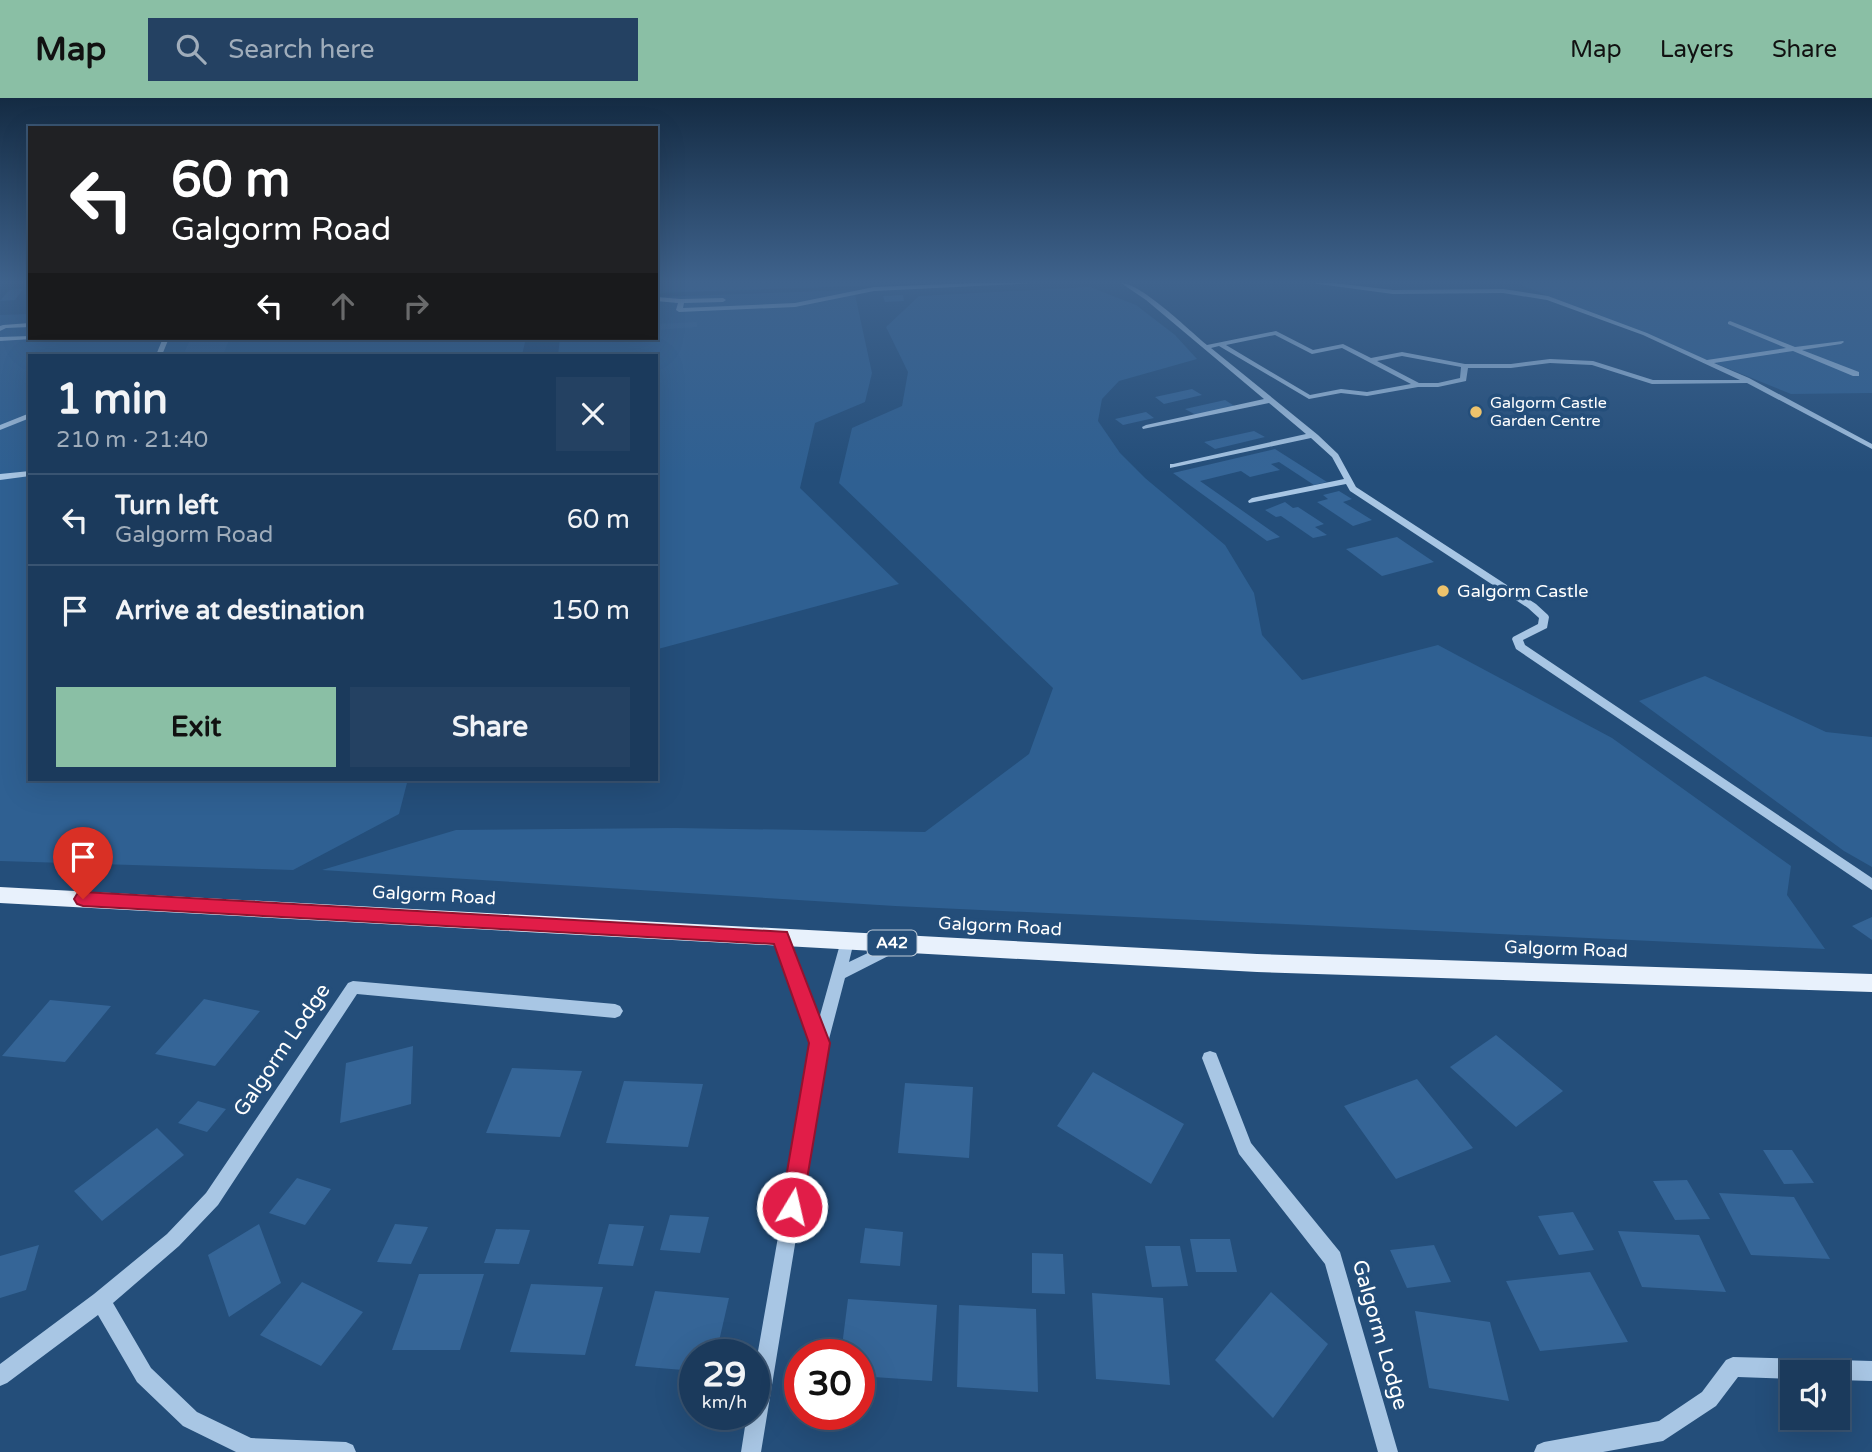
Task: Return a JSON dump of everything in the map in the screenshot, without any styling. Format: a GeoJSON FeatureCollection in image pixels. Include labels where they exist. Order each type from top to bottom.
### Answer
{"type":"FeatureCollection","features":[{"type":"Feature","properties":{"kind":"main road","name":"Galgorm Road"},"geometry":{"type":"LineString","coordinates":[[0,895],[1257,963],[1872,983]]}},
{"type":"Feature","properties":{"kind":"street"},"geometry":{"type":"LineString","coordinates":[[1205,347],[1209,346]]}},
{"type":"Feature","properties":{"kind":"street"},"geometry":{"type":"LineString","coordinates":[[1224,346],[1310,397],[1342,391],[1367,394],[1418,385],[1438,385],[1464,379],[1465,366]]}},
{"type":"Feature","properties":{"kind":"street"},"geometry":{"type":"LineString","coordinates":[[1301,346],[1312,352],[1342,346]]}},
{"type":"Feature","properties":{"kind":"street"},"geometry":{"type":"LineString","coordinates":[[1343,346],[1418,385]]}},
{"type":"Feature","properties":{"kind":"street"},"geometry":{"type":"LineString","coordinates":[[1671,346],[1750,382],[1872,447]]}},
{"type":"Feature","properties":{"kind":"street"},"geometry":{"type":"LineString","coordinates":[[1789,346],[1856,374]]}},
{"type":"Feature","properties":{"kind":"street"},"geometry":{"type":"LineString","coordinates":[[1706,362],[1808,346]]}},
{"type":"Feature","properties":{"kind":"street"},"geometry":{"type":"LineString","coordinates":[[1205,347],[1335,456],[1353,489],[1532,606],[1544,617],[1543,626],[1517,639],[1520,647],[1872,885]]}},
{"type":"Feature","properties":{"kind":"street"},"geometry":{"type":"LineString","coordinates":[[1370,360],[1402,354],[1465,366],[1511,366],[1550,361],[1593,363],[1652,382],[1750,382]]}},
{"type":"Feature","properties":{"kind":"street"},"geometry":{"type":"LineString","coordinates":[[1146,426],[1270,400]]}},
{"type":"Feature","properties":{"kind":"street"},"geometry":{"type":"LineString","coordinates":[[0,428],[28,416]]}},
{"type":"Feature","properties":{"kind":"street"},"geometry":{"type":"LineString","coordinates":[[1173,466],[1312,435]]}},
{"type":"Feature","properties":{"kind":"street"},"geometry":{"type":"LineString","coordinates":[[0,477],[28,473]]}},
{"type":"Feature","properties":{"kind":"street"},"geometry":{"type":"LineString","coordinates":[[1252,501],[1348,481]]}},
{"type":"Feature","properties":{"kind":"street"},"geometry":{"type":"LineString","coordinates":[[780,937],[820,1043]]}},
{"type":"Feature","properties":{"kind":"street"},"geometry":{"type":"LineString","coordinates":[[751,1452],[820,1043],[847,941]]}},
{"type":"Feature","properties":{"kind":"street"},"geometry":{"type":"LineString","coordinates":[[838,974],[900,943]]}},
{"type":"Feature","properties":{"kind":"street","name":"Galgorm Lodge"},"geometry":{"type":"LineString","coordinates":[[0,1376],[101,1301],[173,1240],[212,1199],[353,987],[615,1011]]}},
{"type":"Feature","properties":{"kind":"street","name":"Galgorm Lodge"},"geometry":{"type":"LineString","coordinates":[[1210,1058],[1245,1148],[1333,1259],[1388,1452]]}},
{"type":"Feature","properties":{"kind":"street"},"geometry":{"type":"LineString","coordinates":[[101,1301],[144,1375],[190,1419],[250,1448],[346,1452]]}},
{"type":"Feature","properties":{"kind":"street"},"geometry":{"type":"LineString","coordinates":[[1544,1452],[1663,1431],[1709,1399],[1733,1367],[1872,1371]]}},
{"type":"Feature","properties":{"kind":"shaded area"},"geometry":{"type":"Polygon","coordinates":[[[0,346],[524,346],[522,354],[28,354],[28,781],[407,781],[399,814],[293,870],[0,861],[0,346]]]}},
{"type":"Feature","properties":{"kind":"shaded area"},"geometry":{"type":"Polygon","coordinates":[[[559,346],[866,346],[872,373],[865,402],[815,423],[800,488],[899,584],[658,649],[658,354],[558,354],[559,346]]]}},
{"type":"Feature","properties":{"kind":"shaded area"},"geometry":{"type":"Polygon","coordinates":[[[895,346],[1185,346],[1197,359],[1119,381],[1102,399],[1098,421],[1120,453],[1145,478],[1225,545],[1254,593],[1262,635],[1302,680],[1438,645],[1612,738],[1791,866],[1787,895],[1825,949],[895,906],[322,870],[456,830],[677,828],[925,832],[1029,754],[1053,688],[839,483],[852,428],[902,406],[908,372],[895,346]]]}},
{"type":"Feature","properties":{"kind":"shaded area"},"geometry":{"type":"Polygon","coordinates":[[[1673,346],[1872,346],[1872,393],[1791,394],[1673,346]]]}},
{"type":"Feature","properties":{"kind":"shaded area"},"geometry":{"type":"Polygon","coordinates":[[[1705,676],[1826,732],[1872,737],[1872,867],[1844,851],[1639,701],[1705,676]]]}},
{"type":"Feature","properties":{"kind":"building"},"geometry":{"type":"Polygon","coordinates":[[[187,346],[227,346],[223,354],[183,354],[187,346]]]}},
{"type":"Feature","properties":{"kind":"building"},"geometry":{"type":"Polygon","coordinates":[[[1192,389],[1202,395],[1164,404],[1155,397],[1192,389]]]}},
{"type":"Feature","properties":{"kind":"building"},"geometry":{"type":"Polygon","coordinates":[[[1225,400],[1236,407],[1196,415],[1185,409],[1225,400]]]}},
{"type":"Feature","properties":{"kind":"building"},"geometry":{"type":"Polygon","coordinates":[[[1146,412],[1154,418],[1123,425],[1115,419],[1146,412]]]}},
{"type":"Feature","properties":{"kind":"building"},"geometry":{"type":"Polygon","coordinates":[[[1254,431],[1265,437],[1215,449],[1204,442],[1254,431]]]}},
{"type":"Feature","properties":{"kind":"building"},"geometry":{"type":"Polygon","coordinates":[[[1275,449],[1327,482],[1314,485],[1279,462],[1271,464],[1280,470],[1250,477],[1241,471],[1200,481],[1280,537],[1267,541],[1173,473],[1275,449]]]}},
{"type":"Feature","properties":{"kind":"building"},"geometry":{"type":"Polygon","coordinates":[[[1339,491],[1352,499],[1343,502],[1372,520],[1353,526],[1317,502],[1328,499],[1323,495],[1339,491]]]}},
{"type":"Feature","properties":{"kind":"building"},"geometry":{"type":"Polygon","coordinates":[[[1285,502],[1324,524],[1315,527],[1327,535],[1313,538],[1281,516],[1276,517],[1265,510],[1285,502]]]}},
{"type":"Feature","properties":{"kind":"building"},"geometry":{"type":"Polygon","coordinates":[[[1397,537],[1434,562],[1382,576],[1346,549],[1397,537]]]}},
{"type":"Feature","properties":{"kind":"building"},"geometry":{"type":"Polygon","coordinates":[[[1872,917],[1872,940],[1852,926],[1872,917]]]}},
{"type":"Feature","properties":{"kind":"building"},"geometry":{"type":"Polygon","coordinates":[[[204,999],[260,1011],[215,1066],[155,1054],[204,999]]]}},
{"type":"Feature","properties":{"kind":"building"},"geometry":{"type":"Polygon","coordinates":[[[50,1000],[111,1006],[65,1062],[2,1056],[50,1000]]]}},
{"type":"Feature","properties":{"kind":"building"},"geometry":{"type":"Polygon","coordinates":[[[1496,1035],[1563,1091],[1516,1127],[1450,1067],[1496,1035]]]}},
{"type":"Feature","properties":{"kind":"building"},"geometry":{"type":"Polygon","coordinates":[[[413,1046],[411,1104],[340,1123],[346,1063],[413,1046]]]}},
{"type":"Feature","properties":{"kind":"building"},"geometry":{"type":"Polygon","coordinates":[[[512,1068],[582,1071],[560,1137],[486,1133],[512,1068]]]}},
{"type":"Feature","properties":{"kind":"building"},"geometry":{"type":"Polygon","coordinates":[[[1093,1072],[1184,1124],[1151,1184],[1057,1126],[1093,1072]]]}},
{"type":"Feature","properties":{"kind":"building"},"geometry":{"type":"Polygon","coordinates":[[[1417,1079],[1473,1148],[1396,1179],[1344,1106],[1417,1079]]]}},
{"type":"Feature","properties":{"kind":"building"},"geometry":{"type":"Polygon","coordinates":[[[624,1081],[703,1084],[688,1147],[606,1143],[624,1081]]]}},
{"type":"Feature","properties":{"kind":"building"},"geometry":{"type":"Polygon","coordinates":[[[905,1083],[973,1087],[969,1158],[898,1153],[905,1083]]]}},
{"type":"Feature","properties":{"kind":"building"},"geometry":{"type":"Polygon","coordinates":[[[198,1101],[226,1109],[207,1132],[178,1123],[198,1101]]]}},
{"type":"Feature","properties":{"kind":"building"},"geometry":{"type":"Polygon","coordinates":[[[157,1128],[184,1155],[102,1221],[74,1191],[157,1128]]]}},
{"type":"Feature","properties":{"kind":"building"},"geometry":{"type":"Polygon","coordinates":[[[1763,1150],[1792,1150],[1814,1183],[1784,1184],[1763,1150]]]}},
{"type":"Feature","properties":{"kind":"building"},"geometry":{"type":"Polygon","coordinates":[[[297,1178],[331,1189],[305,1225],[269,1213],[297,1178]]]}},
{"type":"Feature","properties":{"kind":"building"},"geometry":{"type":"Polygon","coordinates":[[[1687,1180],[1710,1219],[1675,1220],[1653,1181],[1687,1180]]]}},
{"type":"Feature","properties":{"kind":"building"},"geometry":{"type":"Polygon","coordinates":[[[1719,1193],[1794,1197],[1830,1259],[1751,1255],[1719,1193]]]}},
{"type":"Feature","properties":{"kind":"building"},"geometry":{"type":"Polygon","coordinates":[[[1573,1212],[1594,1250],[1559,1255],[1538,1216],[1573,1212]]]}},
{"type":"Feature","properties":{"kind":"building"},"geometry":{"type":"Polygon","coordinates":[[[670,1215],[709,1217],[700,1253],[660,1250],[670,1215]]]}},
{"type":"Feature","properties":{"kind":"building"},"geometry":{"type":"Polygon","coordinates":[[[259,1224],[281,1283],[229,1317],[208,1255],[259,1224]]]}},
{"type":"Feature","properties":{"kind":"building"},"geometry":{"type":"Polygon","coordinates":[[[395,1224],[428,1227],[411,1264],[377,1262],[395,1224]]]}},
{"type":"Feature","properties":{"kind":"building"},"geometry":{"type":"Polygon","coordinates":[[[609,1224],[644,1226],[633,1266],[598,1264],[609,1224]]]}},
{"type":"Feature","properties":{"kind":"building"},"geometry":{"type":"Polygon","coordinates":[[[865,1228],[903,1232],[900,1266],[860,1263],[865,1228]]]}},
{"type":"Feature","properties":{"kind":"building"},"geometry":{"type":"Polygon","coordinates":[[[496,1229],[530,1230],[519,1264],[484,1263],[496,1229]]]}},
{"type":"Feature","properties":{"kind":"building"},"geometry":{"type":"Polygon","coordinates":[[[1618,1231],[1699,1235],[1726,1292],[1642,1287],[1618,1231]]]}},
{"type":"Feature","properties":{"kind":"building"},"geometry":{"type":"Polygon","coordinates":[[[1190,1239],[1230,1239],[1237,1272],[1196,1272],[1190,1239]]]}},
{"type":"Feature","properties":{"kind":"building"},"geometry":{"type":"Polygon","coordinates":[[[39,1245],[26,1290],[0,1298],[0,1256],[39,1245]]]}},
{"type":"Feature","properties":{"kind":"building"},"geometry":{"type":"Polygon","coordinates":[[[1434,1245],[1451,1282],[1407,1288],[1390,1250],[1434,1245]]]}},
{"type":"Feature","properties":{"kind":"building"},"geometry":{"type":"Polygon","coordinates":[[[1145,1246],[1180,1246],[1188,1286],[1152,1287],[1145,1246]]]}},
{"type":"Feature","properties":{"kind":"building"},"geometry":{"type":"Polygon","coordinates":[[[1032,1253],[1063,1254],[1065,1294],[1032,1293],[1032,1253]]]}},
{"type":"Feature","properties":{"kind":"building"},"geometry":{"type":"Polygon","coordinates":[[[1590,1272],[1628,1342],[1540,1351],[1506,1281],[1590,1272]]]}},
{"type":"Feature","properties":{"kind":"building"},"geometry":{"type":"Polygon","coordinates":[[[419,1274],[484,1274],[460,1350],[392,1350],[419,1274]]]}},
{"type":"Feature","properties":{"kind":"building"},"geometry":{"type":"Polygon","coordinates":[[[302,1282],[363,1312],[321,1366],[260,1335],[302,1282]]]}},
{"type":"Feature","properties":{"kind":"building"},"geometry":{"type":"Polygon","coordinates":[[[531,1284],[603,1287],[585,1355],[510,1352],[531,1284]]]}},
{"type":"Feature","properties":{"kind":"building"},"geometry":{"type":"Polygon","coordinates":[[[655,1291],[729,1298],[719,1339],[679,1339],[679,1370],[635,1366],[655,1291]]]}},
{"type":"Feature","properties":{"kind":"building"},"geometry":{"type":"Polygon","coordinates":[[[1271,1292],[1328,1344],[1273,1418],[1215,1360],[1271,1292]]]}},
{"type":"Feature","properties":{"kind":"building"},"geometry":{"type":"Polygon","coordinates":[[[1092,1293],[1163,1298],[1170,1385],[1096,1379],[1092,1293]]]}},
{"type":"Feature","properties":{"kind":"building"},"geometry":{"type":"Polygon","coordinates":[[[848,1299],[937,1305],[932,1381],[875,1377],[875,1339],[843,1339],[848,1299]]]}},
{"type":"Feature","properties":{"kind":"building"},"geometry":{"type":"Polygon","coordinates":[[[959,1305],[1036,1309],[1038,1392],[957,1387],[959,1305]]]}},
{"type":"Feature","properties":{"kind":"building"},"geometry":{"type":"Polygon","coordinates":[[[1415,1311],[1490,1322],[1509,1401],[1429,1388],[1415,1311]]]}},
{"type":"Feature","properties":{"kind":"place","name":"Galgorm Castle Garden Centre"},"geometry":{"type":"Point","coordinates":[1476,412]}},
{"type":"Feature","properties":{"kind":"place","name":"Galgorm Castle"},"geometry":{"type":"Point","coordinates":[1443,591]}},
{"type":"Feature","properties":{"kind":"route"},"geometry":{"type":"LineString","coordinates":[[83,899],[780,937],[820,1043],[792,1207]]}}]}
